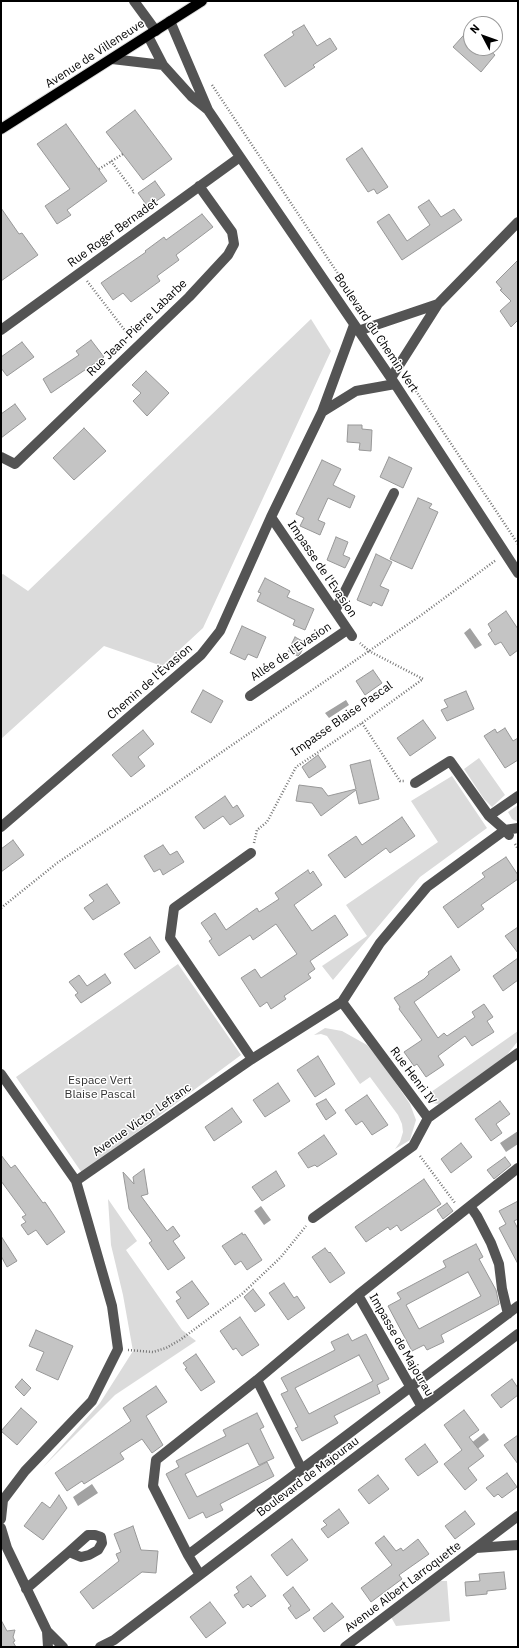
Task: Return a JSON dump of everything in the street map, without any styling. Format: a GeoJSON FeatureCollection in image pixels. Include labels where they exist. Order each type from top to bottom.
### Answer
{"type":"FeatureCollection","features":[{"type":"Feature","properties":{"kind":"main road","name":"Avenue de Villeneuve"},"geometry":{"type":"LineString","coordinates":[[1,129],[202,1]]}},
{"type":"Feature","properties":{"kind":"street","name":"Boulevard du Chemin Vert"},"geometry":{"type":"LineString","coordinates":[[134,1],[152,33],[163,64],[191,96],[208,110]]}},
{"type":"Feature","properties":{"kind":"street","name":"Boulevard du Chemin Vert"},"geometry":{"type":"LineString","coordinates":[[170,21],[208,110],[393,381],[518,573]]}},
{"type":"Feature","properties":{"kind":"street"},"geometry":{"type":"LineString","coordinates":[[112,59],[163,64]]}},
{"type":"Feature","properties":{"kind":"street","name":"Rue Roger Bernadet"},"geometry":{"type":"LineString","coordinates":[[1,330],[240,157]]}},
{"type":"Feature","properties":{"kind":"street","name":"Rue Jean-Pierre Labarbe"},"geometry":{"type":"LineString","coordinates":[[1,457],[15,464],[194,292],[228,255],[234,244],[232,232],[199,186]]}},
{"type":"Feature","properties":{"kind":"street"},"geometry":{"type":"LineString","coordinates":[[322,412],[356,391],[393,381],[399,364],[438,304],[518,222]]}},
{"type":"Feature","properties":{"kind":"street"},"geometry":{"type":"LineString","coordinates":[[356,328],[373,325],[438,304]]}},
{"type":"Feature","properties":{"kind":"street","name":"Chemin de l'Évasion"},"geometry":{"type":"LineString","coordinates":[[1,827],[202,655],[220,631],[271,517],[322,412],[356,328]]}},
{"type":"Feature","properties":{"kind":"street"},"geometry":{"type":"LineString","coordinates":[[336,611],[394,493]]}},
{"type":"Feature","properties":{"kind":"street","name":"Impasse de l'Evasion"},"geometry":{"type":"LineString","coordinates":[[271,517],[350,633]]}},
{"type":"Feature","properties":{"kind":"street","name":"Allée de l'Evasion"},"geometry":{"type":"LineString","coordinates":[[250,696],[350,633]]}},
{"type":"Feature","properties":{"kind":"street"},"geometry":{"type":"LineString","coordinates":[[415,783],[450,761],[489,816],[507,832]]}},
{"type":"Feature","properties":{"kind":"street"},"geometry":{"type":"LineString","coordinates":[[489,816],[518,796]]}},
{"type":"Feature","properties":{"kind":"street","name":"Avenue Victor Lefranc"},"geometry":{"type":"LineString","coordinates":[[76,1181],[252,1060],[342,1002],[380,943],[427,887],[507,832],[518,828]]}},
{"type":"Feature","properties":{"kind":"street"},"geometry":{"type":"LineString","coordinates":[[251,853],[174,908],[170,938],[252,1060]]}},
{"type":"Feature","properties":{"kind":"street","name":"Rue Henri IV"},"geometry":{"type":"LineString","coordinates":[[313,1218],[413,1146],[428,1118],[342,1002]]}},
{"type":"Feature","properties":{"kind":"street"},"geometry":{"type":"LineString","coordinates":[[428,1118],[518,1052]]}},
{"type":"Feature","properties":{"kind":"street"},"geometry":{"type":"LineString","coordinates":[[1,1074],[76,1181],[112,1306],[118,1349],[92,1401],[25,1471],[3,1500],[1,1519]]}},
{"type":"Feature","properties":{"kind":"street"},"geometry":{"type":"LineString","coordinates":[[200,1575],[188,1555],[153,1486],[156,1460],[257,1380],[358,1295],[518,1168]]}},
{"type":"Feature","properties":{"kind":"street"},"geometry":{"type":"LineString","coordinates":[[466,1209],[477,1216],[491,1243],[499,1264],[502,1288],[508,1314]]}},
{"type":"Feature","properties":{"kind":"street","name":"Impasse de Majourau"},"geometry":{"type":"LineString","coordinates":[[358,1295],[422,1407]]}},
{"type":"Feature","properties":{"kind":"street"},"geometry":{"type":"LineString","coordinates":[[188,1555],[518,1306]]}},
{"type":"Feature","properties":{"kind":"street","name":"Boulevard de Majourau"},"geometry":{"type":"LineString","coordinates":[[100,1647],[111,1644],[518,1334]]}},
{"type":"Feature","properties":{"kind":"street"},"geometry":{"type":"LineString","coordinates":[[257,1380],[302,1470]]}},
{"type":"Feature","properties":{"kind":"street","name":"Avenue Albert Larroquette"},"geometry":{"type":"LineString","coordinates":[[345,1647],[518,1516]]}},
{"type":"Feature","properties":{"kind":"street"},"geometry":{"type":"LineString","coordinates":[[1,1528],[7,1548],[47,1631],[63,1647]]}},
{"type":"Feature","properties":{"kind":"street","name":"Avenue Albert Larroquette"},"geometry":{"type":"LineString","coordinates":[[476,1548],[518,1545]]}},
{"type":"Feature","properties":{"kind":"street"},"geometry":{"type":"LineString","coordinates":[[26,1589],[69,1552]]}},
{"type":"Feature","properties":{"kind":"street"},"geometry":{"type":"LineString","coordinates":[[47,1631],[48,1647]]}},
{"type":"Feature","properties":{"kind":"path"},"geometry":{"type":"LineString","coordinates":[[1,908],[57,863],[152,800],[420,616],[518,544],[211,84]]}},
{"type":"Feature","properties":{"kind":"path"},"geometry":{"type":"LineString","coordinates":[[99,169],[123,154]]}},
{"type":"Feature","properties":{"kind":"path"},"geometry":{"type":"LineString","coordinates":[[111,161],[134,192],[132,194]]}},
{"type":"Feature","properties":{"kind":"path"},"geometry":{"type":"LineString","coordinates":[[80,272],[137,346]]}},
{"type":"Feature","properties":{"kind":"path","name":"Impasse Blaise Pascal"},"geometry":{"type":"LineString","coordinates":[[251,853],[257,830],[267,822],[296,767],[362,723],[423,679],[369,651],[350,633]]}},
{"type":"Feature","properties":{"kind":"path"},"geometry":{"type":"LineString","coordinates":[[362,723],[400,781],[415,783]]}},
{"type":"Feature","properties":{"kind":"path"},"geometry":{"type":"LineString","coordinates":[[413,1146],[466,1209]]}},
{"type":"Feature","properties":{"kind":"path"},"geometry":{"type":"LineString","coordinates":[[118,1349],[153,1352],[166,1348],[180,1340],[248,1289],[281,1257],[313,1218]]}},
{"type":"Feature","properties":{"kind":"green space"},"geometry":{"type":"Polygon","coordinates":[[[311,319],[331,351],[203,628],[162,666],[104,646],[1,739],[1,575],[3,574],[28,591],[311,319]]]}},
{"type":"Feature","properties":{"kind":"green space"},"geometry":{"type":"Polygon","coordinates":[[[479,758],[505,795],[492,807],[484,799],[464,769],[479,758]]]}},
{"type":"Feature","properties":{"kind":"green space"},"geometry":{"type":"Polygon","coordinates":[[[452,776],[487,828],[420,877],[333,980],[322,966],[367,936],[346,905],[438,842],[411,801],[452,776]]]}},
{"type":"Feature","properties":{"kind":"green space"},"geometry":{"type":"Polygon","coordinates":[[[518,805],[518,822],[512,819],[508,812],[518,805]]]}},
{"type":"Feature","properties":{"kind":"green space","name":"Espace Vert Blaise Pascal"},"geometry":{"type":"Polygon","coordinates":[[[178,964],[241,1055],[82,1173],[16,1077],[178,964]]]}},
{"type":"Feature","properties":{"kind":"green space"},"geometry":{"type":"Polygon","coordinates":[[[325,1028],[342,1031],[367,1045],[382,1063],[410,1104],[416,1120],[410,1140],[395,1149],[400,1142],[403,1132],[402,1124],[398,1115],[370,1077],[360,1084],[327,1036],[321,1034],[314,1035],[325,1028]]]}},
{"type":"Feature","properties":{"kind":"green space"},"geometry":{"type":"Polygon","coordinates":[[[518,1031],[518,1041],[506,1056],[439,1104],[431,1103],[424,1097],[518,1031]]]}},
{"type":"Feature","properties":{"kind":"green space"},"geometry":{"type":"Polygon","coordinates":[[[108,1199],[137,1241],[126,1250],[182,1330],[196,1341],[115,1395],[43,1467],[100,1403],[133,1351],[123,1295],[111,1245],[108,1199]]]}},
{"type":"Feature","properties":{"kind":"green space"},"geometry":{"type":"Polygon","coordinates":[[[440,1581],[447,1581],[450,1621],[396,1626],[391,1617],[440,1581]]]}},
{"type":"Feature","properties":{"kind":"shaded area"},"geometry":{"type":"Polygon","coordinates":[[[470,628],[482,645],[475,649],[464,633],[470,628]]]}},
{"type":"Feature","properties":{"kind":"shaded area"},"geometry":{"type":"Polygon","coordinates":[[[346,700],[349,705],[329,718],[325,713],[346,700]]]}},
{"type":"Feature","properties":{"kind":"shaded area"},"geometry":{"type":"Polygon","coordinates":[[[518,1131],[518,1144],[506,1152],[500,1143],[518,1131]]]}},
{"type":"Feature","properties":{"kind":"shaded area"},"geometry":{"type":"Polygon","coordinates":[[[261,1206],[271,1220],[264,1225],[254,1211],[261,1206]]]}},
{"type":"Feature","properties":{"kind":"shaded area"},"geometry":{"type":"Polygon","coordinates":[[[484,1433],[489,1440],[475,1451],[470,1444],[484,1433]]]}},
{"type":"Feature","properties":{"kind":"shaded area"},"geometry":{"type":"Polygon","coordinates":[[[92,1484],[98,1493],[78,1506],[73,1497],[92,1484]]]}},
{"type":"Feature","properties":{"kind":"building"},"geometry":{"type":"Polygon","coordinates":[[[304,25],[317,46],[330,38],[337,49],[313,65],[315,67],[285,87],[264,55],[294,35],[292,32],[304,25]]]}},
{"type":"Feature","properties":{"kind":"building"},"geometry":{"type":"Polygon","coordinates":[[[463,36],[463,56],[453,47],[463,36]]]}},
{"type":"Feature","properties":{"kind":"building"},"geometry":{"type":"Polygon","coordinates":[[[463,56],[494,56],[481,72],[463,56]]]}},
{"type":"Feature","properties":{"kind":"building"},"geometry":{"type":"Polygon","coordinates":[[[135,110],[172,159],[143,180],[106,132],[135,110]]]}},
{"type":"Feature","properties":{"kind":"building"},"geometry":{"type":"Polygon","coordinates":[[[66,124],[107,181],[67,210],[71,215],[57,224],[45,206],[70,189],[37,144],[66,124]]]}},
{"type":"Feature","properties":{"kind":"building"},"geometry":{"type":"Polygon","coordinates":[[[362,148],[388,187],[377,194],[374,189],[368,192],[346,159],[362,148]]]}},
{"type":"Feature","properties":{"kind":"building"},"geometry":{"type":"Polygon","coordinates":[[[155,181],[165,195],[148,207],[138,193],[155,181]]]}},
{"type":"Feature","properties":{"kind":"building"},"geometry":{"type":"Polygon","coordinates":[[[429,200],[441,217],[454,209],[462,220],[402,260],[377,222],[389,214],[407,241],[430,225],[418,207],[429,200]]]}},
{"type":"Feature","properties":{"kind":"building"},"geometry":{"type":"Polygon","coordinates":[[[1,208],[19,234],[22,233],[38,255],[1,281],[1,208]]]}},
{"type":"Feature","properties":{"kind":"building"},"geometry":{"type":"Polygon","coordinates":[[[202,214],[213,227],[176,255],[179,260],[157,276],[160,281],[131,302],[123,293],[113,300],[101,283],[146,252],[145,251],[164,237],[166,240],[202,214]]]}},
{"type":"Feature","properties":{"kind":"building"},"geometry":{"type":"Polygon","coordinates":[[[518,260],[518,320],[511,327],[500,311],[511,301],[500,290],[502,289],[496,282],[518,260]]]}},
{"type":"Feature","properties":{"kind":"building"},"geometry":{"type":"Polygon","coordinates":[[[91,340],[104,357],[51,393],[43,379],[79,355],[76,351],[91,340]]]}},
{"type":"Feature","properties":{"kind":"building"},"geometry":{"type":"Polygon","coordinates":[[[22,342],[34,357],[7,376],[1,368],[1,357],[22,342]]]}},
{"type":"Feature","properties":{"kind":"building"},"geometry":{"type":"Polygon","coordinates":[[[146,371],[169,393],[147,416],[133,401],[141,393],[132,385],[146,371]]]}},
{"type":"Feature","properties":{"kind":"building"},"geometry":{"type":"Polygon","coordinates":[[[15,404],[26,419],[1,438],[1,414],[15,404]]]}},
{"type":"Feature","properties":{"kind":"building"},"geometry":{"type":"Polygon","coordinates":[[[348,425],[362,425],[362,429],[372,430],[371,451],[359,450],[360,443],[347,442],[348,425]]]}},
{"type":"Feature","properties":{"kind":"building"},"geometry":{"type":"Polygon","coordinates":[[[84,428],[106,451],[74,480],[53,458],[84,428]]]}},
{"type":"Feature","properties":{"kind":"building"},"geometry":{"type":"Polygon","coordinates":[[[389,457],[412,468],[403,488],[380,477],[389,457]]]}},
{"type":"Feature","properties":{"kind":"building"},"geometry":{"type":"Polygon","coordinates":[[[322,460],[341,469],[333,485],[355,496],[350,508],[328,498],[318,520],[325,523],[320,535],[300,526],[304,518],[296,514],[322,460]]]}},
{"type":"Feature","properties":{"kind":"building"},"geometry":{"type":"Polygon","coordinates":[[[418,498],[432,504],[429,508],[438,512],[412,569],[390,559],[418,498]]]}},
{"type":"Feature","properties":{"kind":"building"},"geometry":{"type":"Polygon","coordinates":[[[336,537],[348,542],[343,555],[350,558],[345,568],[327,560],[336,537]]]}},
{"type":"Feature","properties":{"kind":"building"},"geometry":{"type":"Polygon","coordinates":[[[376,554],[392,562],[380,586],[389,590],[382,606],[373,602],[371,606],[357,600],[376,554]]]}},
{"type":"Feature","properties":{"kind":"building"},"geometry":{"type":"Polygon","coordinates":[[[265,578],[290,591],[287,597],[314,609],[305,630],[293,625],[295,620],[257,601],[261,593],[258,592],[265,578]]]}},
{"type":"Feature","properties":{"kind":"building"},"geometry":{"type":"Polygon","coordinates":[[[506,611],[518,629],[518,650],[510,656],[501,642],[495,645],[488,634],[492,631],[488,624],[506,611]]]}},
{"type":"Feature","properties":{"kind":"building"},"geometry":{"type":"Polygon","coordinates":[[[242,626],[266,637],[257,658],[248,654],[245,660],[230,653],[242,626]]]}},
{"type":"Feature","properties":{"kind":"building"},"geometry":{"type":"Polygon","coordinates":[[[295,637],[306,643],[298,656],[288,651],[295,637]]]}},
{"type":"Feature","properties":{"kind":"building"},"geometry":{"type":"Polygon","coordinates":[[[373,670],[382,683],[365,695],[356,681],[373,670]]]}},
{"type":"Feature","properties":{"kind":"building"},"geometry":{"type":"Polygon","coordinates":[[[203,690],[223,701],[211,723],[191,712],[203,690]]]}},
{"type":"Feature","properties":{"kind":"building"},"geometry":{"type":"Polygon","coordinates":[[[466,691],[474,709],[447,721],[441,710],[448,707],[444,700],[466,691]]]}},
{"type":"Feature","properties":{"kind":"building"},"geometry":{"type":"Polygon","coordinates":[[[423,720],[436,738],[410,756],[397,738],[423,720]]]}},
{"type":"Feature","properties":{"kind":"building"},"geometry":{"type":"Polygon","coordinates":[[[505,728],[513,741],[518,738],[518,760],[505,768],[484,736],[495,729],[497,733],[505,728]]]}},
{"type":"Feature","properties":{"kind":"building"},"geometry":{"type":"Polygon","coordinates":[[[143,730],[154,744],[138,757],[145,766],[131,777],[112,755],[143,730]]]}},
{"type":"Feature","properties":{"kind":"building"},"geometry":{"type":"Polygon","coordinates":[[[318,755],[326,767],[309,778],[302,767],[318,755]]]}},
{"type":"Feature","properties":{"kind":"building"},"geometry":{"type":"Polygon","coordinates":[[[370,760],[379,799],[359,804],[356,790],[321,816],[312,803],[296,801],[299,785],[322,788],[328,796],[356,789],[350,765],[370,760]]]}},
{"type":"Feature","properties":{"kind":"building"},"geometry":{"type":"Polygon","coordinates":[[[225,796],[233,808],[237,805],[244,816],[230,825],[223,816],[204,829],[195,817],[225,796]]]}},
{"type":"Feature","properties":{"kind":"building"},"geometry":{"type":"Polygon","coordinates":[[[402,817],[415,836],[390,853],[386,848],[345,878],[328,855],[356,836],[362,845],[402,817]]]}},
{"type":"Feature","properties":{"kind":"building"},"geometry":{"type":"Polygon","coordinates":[[[13,840],[24,855],[1,872],[1,849],[13,840]]]}},
{"type":"Feature","properties":{"kind":"building"},"geometry":{"type":"Polygon","coordinates":[[[163,845],[170,855],[177,851],[184,862],[163,875],[160,869],[154,872],[144,856],[163,845]]]}},
{"type":"Feature","properties":{"kind":"building"},"geometry":{"type":"Polygon","coordinates":[[[506,857],[518,875],[518,879],[481,905],[484,909],[458,928],[443,907],[485,877],[482,873],[506,857]]]}},
{"type":"Feature","properties":{"kind":"building"},"geometry":{"type":"Polygon","coordinates":[[[308,870],[310,874],[313,871],[322,885],[294,905],[312,931],[335,915],[348,935],[310,961],[315,969],[308,974],[311,978],[284,996],[286,999],[271,1009],[267,1002],[260,1007],[241,978],[255,969],[261,978],[297,954],[276,924],[253,940],[250,935],[219,956],[209,941],[212,939],[201,923],[215,913],[226,930],[257,908],[259,912],[279,899],[275,893],[308,870]]]}},
{"type":"Feature","properties":{"kind":"building"},"geometry":{"type":"Polygon","coordinates":[[[107,884],[120,903],[93,920],[84,908],[94,901],[89,895],[107,884]]]}},
{"type":"Feature","properties":{"kind":"building"},"geometry":{"type":"Polygon","coordinates":[[[518,927],[518,953],[505,936],[518,927]]]}},
{"type":"Feature","properties":{"kind":"building"},"geometry":{"type":"Polygon","coordinates":[[[150,937],[160,952],[135,969],[124,954],[150,937]]]}},
{"type":"Feature","properties":{"kind":"building"},"geometry":{"type":"Polygon","coordinates":[[[451,956],[460,970],[414,1002],[438,1038],[444,1033],[447,1036],[475,1017],[472,1012],[484,1004],[493,1017],[487,1021],[494,1032],[472,1046],[465,1036],[438,1056],[444,1065],[426,1077],[417,1064],[414,1066],[404,1052],[422,1040],[399,1009],[400,1007],[394,998],[424,979],[429,974],[428,972],[451,956]]]}},
{"type":"Feature","properties":{"kind":"building"},"geometry":{"type":"Polygon","coordinates":[[[518,958],[518,980],[503,991],[493,976],[518,958]]]}},
{"type":"Feature","properties":{"kind":"building"},"geometry":{"type":"Polygon","coordinates":[[[105,974],[111,983],[81,1003],[75,995],[78,993],[69,982],[79,975],[87,986],[105,974]]]}},
{"type":"Feature","properties":{"kind":"building"},"geometry":{"type":"Polygon","coordinates":[[[318,1056],[335,1084],[315,1097],[297,1070],[318,1056]]]}},
{"type":"Feature","properties":{"kind":"building"},"geometry":{"type":"Polygon","coordinates":[[[278,1083],[290,1101],[265,1117],[253,1100],[278,1083]]]}},
{"type":"Feature","properties":{"kind":"building"},"geometry":{"type":"Polygon","coordinates":[[[367,1095],[388,1125],[372,1135],[362,1121],[356,1125],[345,1110],[367,1095]]]}},
{"type":"Feature","properties":{"kind":"building"},"geometry":{"type":"Polygon","coordinates":[[[326,1099],[336,1113],[326,1120],[316,1104],[326,1099]]]}},
{"type":"Feature","properties":{"kind":"building"},"geometry":{"type":"Polygon","coordinates":[[[500,1101],[510,1114],[496,1124],[502,1133],[491,1141],[475,1119],[500,1101]]]}},
{"type":"Feature","properties":{"kind":"building"},"geometry":{"type":"Polygon","coordinates":[[[232,1108],[242,1122],[214,1141],[205,1127],[232,1108]]]}},
{"type":"Feature","properties":{"kind":"building"},"geometry":{"type":"Polygon","coordinates":[[[324,1135],[337,1154],[317,1167],[315,1165],[308,1168],[298,1153],[324,1135]]]}},
{"type":"Feature","properties":{"kind":"building"},"geometry":{"type":"Polygon","coordinates":[[[461,1143],[472,1157],[451,1173],[441,1159],[461,1143]]]}},
{"type":"Feature","properties":{"kind":"building"},"geometry":{"type":"Polygon","coordinates":[[[1,1155],[11,1168],[15,1165],[43,1203],[45,1202],[65,1232],[47,1245],[36,1230],[28,1235],[21,1225],[26,1222],[22,1217],[26,1215],[1,1181],[1,1155]]]}},
{"type":"Feature","properties":{"kind":"building"},"geometry":{"type":"Polygon","coordinates":[[[505,1157],[511,1165],[494,1179],[487,1170],[505,1157]]]}},
{"type":"Feature","properties":{"kind":"building"},"geometry":{"type":"Polygon","coordinates":[[[144,1169],[148,1194],[141,1196],[167,1231],[173,1226],[180,1236],[173,1241],[185,1258],[168,1270],[149,1243],[152,1241],[129,1209],[123,1172],[134,1184],[133,1177],[144,1169]]]}},
{"type":"Feature","properties":{"kind":"building"},"geometry":{"type":"Polygon","coordinates":[[[276,1171],[285,1186],[262,1201],[252,1187],[276,1171]]]}},
{"type":"Feature","properties":{"kind":"building"},"geometry":{"type":"Polygon","coordinates":[[[424,1179],[441,1204],[401,1231],[397,1225],[390,1230],[388,1227],[366,1242],[355,1227],[424,1179]]]}},
{"type":"Feature","properties":{"kind":"building"},"geometry":{"type":"Polygon","coordinates":[[[518,1201],[518,1219],[514,1221],[518,1229],[518,1264],[499,1228],[506,1224],[499,1211],[518,1201]]]}},
{"type":"Feature","properties":{"kind":"building"},"geometry":{"type":"Polygon","coordinates":[[[447,1203],[453,1211],[443,1219],[437,1210],[447,1203]]]}},
{"type":"Feature","properties":{"kind":"building"},"geometry":{"type":"Polygon","coordinates":[[[242,1233],[243,1235],[245,1234],[262,1260],[247,1270],[241,1261],[235,1265],[222,1246],[242,1233]]]}},
{"type":"Feature","properties":{"kind":"building"},"geometry":{"type":"Polygon","coordinates":[[[1,1236],[17,1261],[7,1267],[1,1256],[1,1236]]]}},
{"type":"Feature","properties":{"kind":"building"},"geometry":{"type":"Polygon","coordinates":[[[476,1244],[483,1257],[479,1259],[496,1290],[499,1304],[441,1335],[444,1342],[427,1350],[424,1345],[412,1351],[388,1306],[401,1299],[397,1293],[446,1267],[443,1261],[476,1244]],[[468,1272],[406,1305],[419,1329],[481,1296],[468,1272]]]}},
{"type":"Feature","properties":{"kind":"building"},"geometry":{"type":"Polygon","coordinates":[[[325,1248],[329,1253],[330,1252],[345,1273],[330,1283],[312,1257],[325,1248]]]}},
{"type":"Feature","properties":{"kind":"building"},"geometry":{"type":"Polygon","coordinates":[[[192,1281],[209,1304],[188,1319],[176,1301],[181,1298],[176,1292],[192,1281]]]}},
{"type":"Feature","properties":{"kind":"building"},"geometry":{"type":"Polygon","coordinates":[[[284,1283],[294,1298],[297,1296],[305,1308],[288,1320],[269,1293],[284,1283]]]}},
{"type":"Feature","properties":{"kind":"building"},"geometry":{"type":"Polygon","coordinates":[[[253,1289],[265,1305],[255,1312],[244,1297],[253,1289]]]}},
{"type":"Feature","properties":{"kind":"building"},"geometry":{"type":"Polygon","coordinates":[[[240,1317],[259,1345],[242,1356],[236,1348],[233,1350],[220,1331],[240,1317]]]}},
{"type":"Feature","properties":{"kind":"building"},"geometry":{"type":"Polygon","coordinates":[[[36,1330],[73,1346],[58,1380],[36,1370],[44,1352],[29,1346],[36,1330]]]}},
{"type":"Feature","properties":{"kind":"building"},"geometry":{"type":"Polygon","coordinates":[[[348,1334],[352,1341],[366,1334],[389,1379],[377,1385],[380,1393],[334,1416],[338,1423],[302,1441],[295,1428],[298,1427],[281,1394],[288,1391],[281,1378],[335,1350],[331,1342],[348,1334]],[[359,1355],[295,1388],[309,1414],[373,1381],[359,1355]]]}},
{"type":"Feature","properties":{"kind":"building"},"geometry":{"type":"Polygon","coordinates":[[[196,1354],[215,1382],[201,1391],[185,1369],[187,1368],[183,1363],[196,1354]]]}},
{"type":"Feature","properties":{"kind":"building"},"geometry":{"type":"Polygon","coordinates":[[[22,1379],[31,1388],[24,1396],[15,1387],[22,1379]]]}},
{"type":"Feature","properties":{"kind":"building"},"geometry":{"type":"Polygon","coordinates":[[[512,1379],[518,1388],[518,1395],[501,1408],[491,1395],[512,1379]]]}},
{"type":"Feature","properties":{"kind":"building"},"geometry":{"type":"Polygon","coordinates":[[[156,1386],[167,1402],[146,1416],[163,1445],[152,1453],[142,1439],[120,1453],[124,1459],[84,1484],[82,1481],[67,1491],[55,1473],[131,1421],[123,1408],[156,1386]]]}},
{"type":"Feature","properties":{"kind":"building"},"geometry":{"type":"Polygon","coordinates":[[[21,1408],[37,1422],[17,1445],[1,1431],[21,1408]]]}},
{"type":"Feature","properties":{"kind":"building"},"geometry":{"type":"Polygon","coordinates":[[[464,1410],[479,1430],[469,1437],[484,1456],[468,1468],[477,1480],[465,1490],[444,1464],[462,1450],[444,1425],[464,1410]]]}},
{"type":"Feature","properties":{"kind":"building"},"geometry":{"type":"Polygon","coordinates":[[[257,1413],[264,1427],[260,1429],[274,1458],[259,1465],[248,1443],[185,1474],[197,1497],[267,1462],[274,1476],[220,1504],[223,1510],[206,1518],[203,1512],[189,1519],[166,1474],[179,1467],[176,1461],[226,1436],[223,1430],[257,1413]]]}},
{"type":"Feature","properties":{"kind":"building"},"geometry":{"type":"Polygon","coordinates":[[[518,1435],[518,1464],[504,1445],[518,1435]]]}},
{"type":"Feature","properties":{"kind":"building"},"geometry":{"type":"Polygon","coordinates":[[[425,1444],[438,1462],[418,1476],[405,1459],[425,1444]]]}},
{"type":"Feature","properties":{"kind":"building"},"geometry":{"type":"Polygon","coordinates":[[[507,1473],[517,1487],[502,1498],[498,1494],[494,1497],[486,1488],[507,1473]]]}},
{"type":"Feature","properties":{"kind":"building"},"geometry":{"type":"Polygon","coordinates":[[[378,1475],[389,1489],[369,1504],[358,1490],[378,1475]]]}},
{"type":"Feature","properties":{"kind":"building"},"geometry":{"type":"Polygon","coordinates":[[[59,1495],[67,1508],[43,1540],[24,1526],[42,1502],[50,1508],[59,1495]]]}},
{"type":"Feature","properties":{"kind":"building"},"geometry":{"type":"Polygon","coordinates":[[[339,1509],[349,1523],[328,1538],[321,1529],[327,1525],[323,1521],[339,1509]]]}},
{"type":"Feature","properties":{"kind":"building"},"geometry":{"type":"Polygon","coordinates":[[[465,1511],[475,1524],[455,1539],[445,1526],[465,1511]]]}},
{"type":"Feature","properties":{"kind":"building"},"geometry":{"type":"Polygon","coordinates":[[[133,1526],[141,1550],[158,1551],[156,1573],[142,1572],[93,1609],[80,1592],[119,1561],[116,1554],[121,1552],[114,1534],[133,1526]]]}},
{"type":"Feature","properties":{"kind":"building"},"geometry":{"type":"Polygon","coordinates":[[[384,1536],[396,1551],[401,1548],[403,1551],[418,1539],[429,1554],[399,1575],[402,1579],[371,1602],[361,1588],[392,1565],[375,1543],[384,1536]]]}},
{"type":"Feature","properties":{"kind":"building"},"geometry":{"type":"Polygon","coordinates":[[[292,1539],[308,1560],[287,1576],[271,1555],[292,1539]]]}},
{"type":"Feature","properties":{"kind":"building"},"geometry":{"type":"Polygon","coordinates":[[[504,1572],[506,1589],[487,1591],[487,1594],[466,1596],[465,1582],[480,1581],[479,1574],[504,1572]]]}},
{"type":"Feature","properties":{"kind":"building"},"geometry":{"type":"Polygon","coordinates":[[[251,1576],[266,1596],[251,1607],[248,1604],[243,1608],[234,1595],[239,1592],[236,1587],[251,1576]]]}},
{"type":"Feature","properties":{"kind":"building"},"geometry":{"type":"Polygon","coordinates":[[[293,1587],[310,1610],[296,1619],[288,1608],[291,1606],[283,1595],[293,1587]]]}},
{"type":"Feature","properties":{"kind":"building"},"geometry":{"type":"Polygon","coordinates":[[[210,1602],[226,1623],[206,1638],[190,1617],[210,1602]]]}},
{"type":"Feature","properties":{"kind":"building"},"geometry":{"type":"Polygon","coordinates":[[[332,1603],[344,1617],[324,1632],[313,1618],[332,1603]]]}},
{"type":"Feature","properties":{"kind":"building"},"geometry":{"type":"Polygon","coordinates":[[[1,1620],[7,1631],[15,1630],[13,1637],[15,1641],[13,1642],[16,1647],[1,1647],[1,1620]]]}}]}
